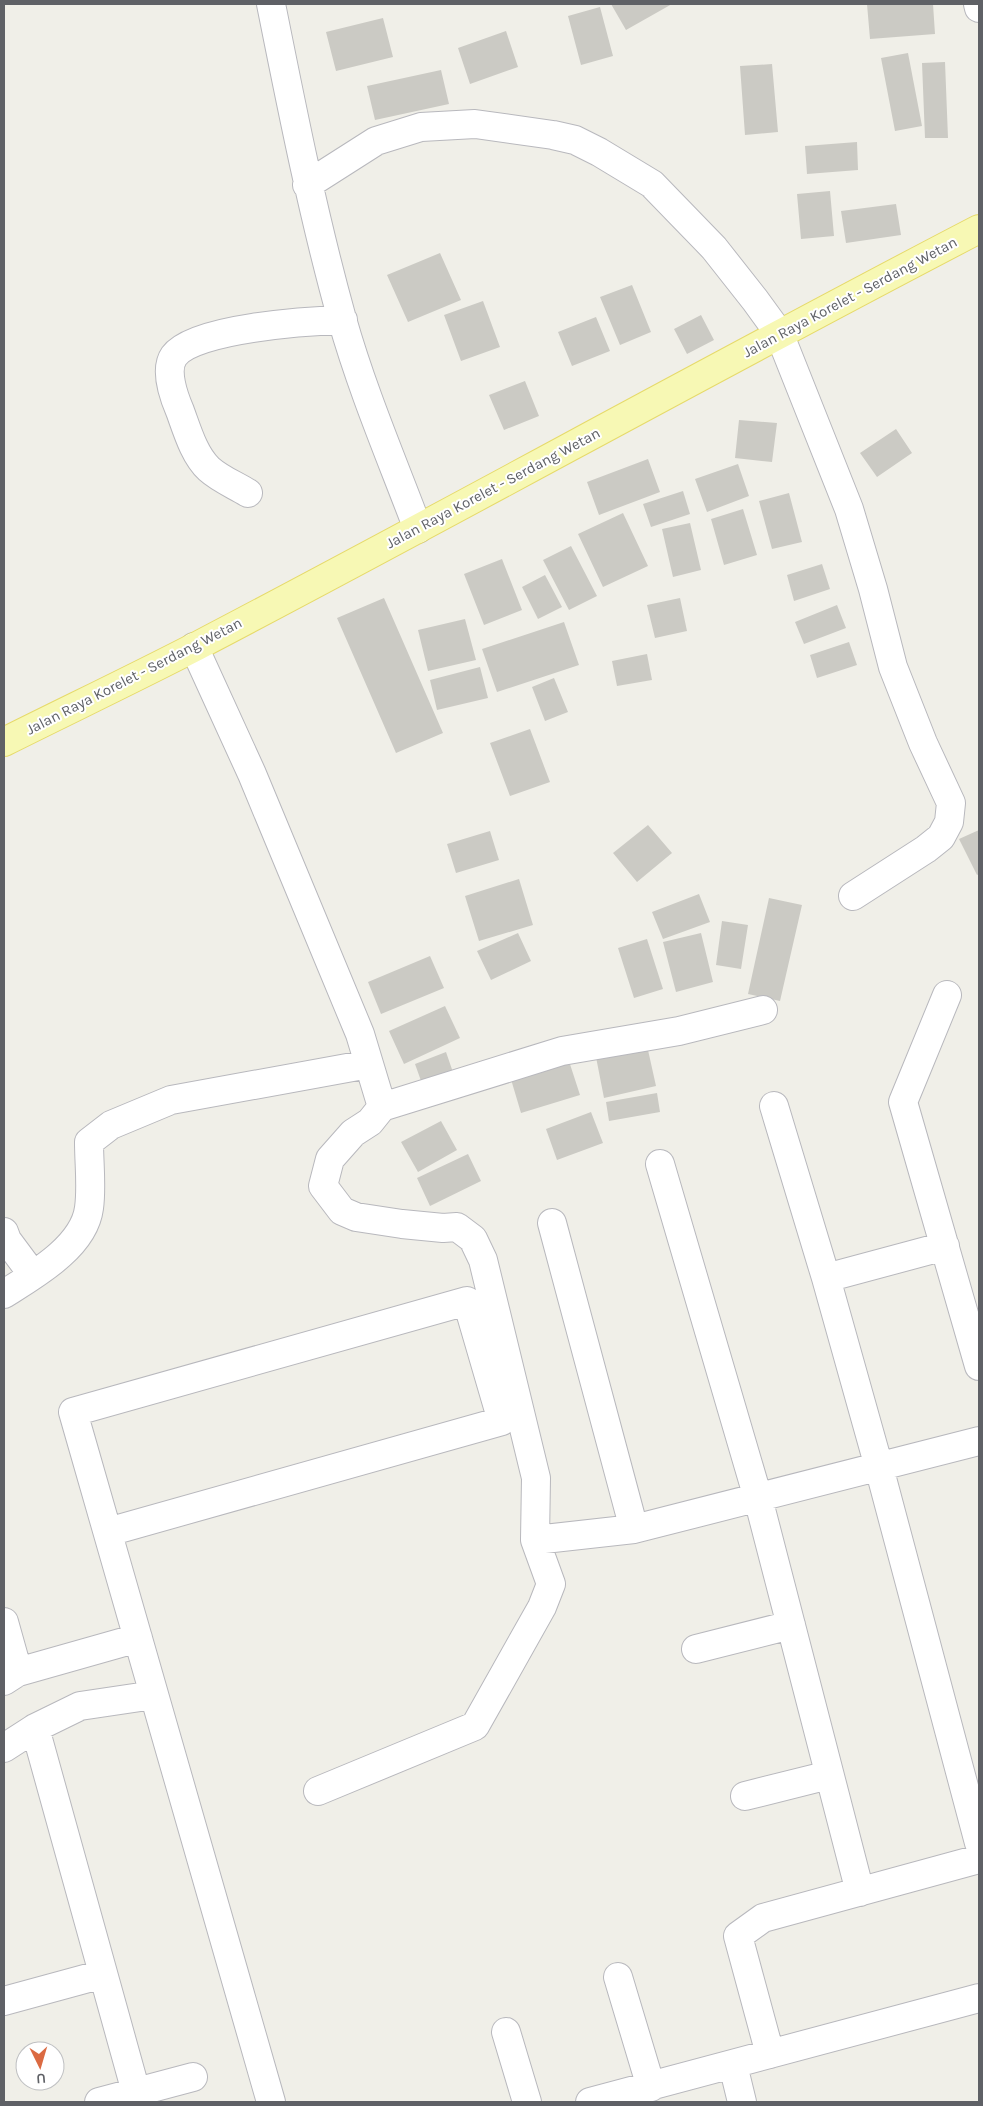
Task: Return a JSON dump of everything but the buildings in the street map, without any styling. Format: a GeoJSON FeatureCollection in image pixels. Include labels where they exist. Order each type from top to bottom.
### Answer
{"type":"FeatureCollection","features":[{"type":"Feature","properties":{"kind":"main road","name":"Jalan Raya Korelet - Serdang Wetan"},"geometry":{"type":"LineString","coordinates":[[4,742],[194,647],[418,529],[779,333],[979,229]]}},
{"type":"Feature","properties":{"kind":"street"},"geometry":{"type":"LineString","coordinates":[[270,4],[307,185],[343,320],[364,387],[418,529]]}},
{"type":"Feature","properties":{"kind":"street"},"geometry":{"type":"LineString","coordinates":[[978,4],[979,8]]}},
{"type":"Feature","properties":{"kind":"street"},"geometry":{"type":"LineString","coordinates":[[307,185],[376,141],[421,127],[475,124],[553,135],[575,140],[624,166],[652,184],[714,248],[779,333],[849,509],[894,667],[923,743],[951,803],[950,822],[941,837],[926,849],[853,896]]}},
{"type":"Feature","properties":{"kind":"street"},"geometry":{"type":"LineString","coordinates":[[248,493],[208,468],[199,455],[178,407],[173,388],[171,366],[174,356],[190,346],[225,333],[294,322],[343,320]]}},
{"type":"Feature","properties":{"kind":"street"},"geometry":{"type":"LineString","coordinates":[[194,647],[252,774],[360,1034],[382,1107]]}},
{"type":"Feature","properties":{"kind":"street"},"geometry":{"type":"LineString","coordinates":[[947,995],[903,1102],[945,1246],[971,1313],[979,1366]]}},
{"type":"Feature","properties":{"kind":"street"},"geometry":{"type":"LineString","coordinates":[[318,1791],[475,1726],[542,1607],[551,1584],[535,1540],[536,1478],[483,1260],[473,1238],[457,1227],[402,1224],[356,1217],[342,1211],[323,1186],[330,1159],[353,1133],[370,1122],[382,1107],[562,1051],[679,1030],[763,1010]]}},
{"type":"Feature","properties":{"kind":"street"},"geometry":{"type":"LineString","coordinates":[[4,1294],[64,1253],[81,1230],[89,1210],[90,1142],[111,1125],[171,1100],[369,1064]]}},
{"type":"Feature","properties":{"kind":"street"},"geometry":{"type":"LineString","coordinates":[[774,1106],[826,1278],[879,1467],[979,1843]]}},
{"type":"Feature","properties":{"kind":"street"},"geometry":{"type":"LineString","coordinates":[[660,1164],[758,1498],[860,1892]]}},
{"type":"Feature","properties":{"kind":"street"},"geometry":{"type":"LineString","coordinates":[[552,1223],[634,1529]]}},
{"type":"Feature","properties":{"kind":"street"},"geometry":{"type":"LineString","coordinates":[[4,1232],[7,1240],[33,1275]]}},
{"type":"Feature","properties":{"kind":"street"},"geometry":{"type":"LineString","coordinates":[[826,1278],[945,1246]]}},
{"type":"Feature","properties":{"kind":"street"},"geometry":{"type":"LineString","coordinates":[[108,1532],[502,1421],[467,1301],[73,1412],[271,2102]]}},
{"type":"Feature","properties":{"kind":"street"},"geometry":{"type":"LineString","coordinates":[[535,1540],[634,1529],[979,1441]]}},
{"type":"Feature","properties":{"kind":"street"},"geometry":{"type":"LineString","coordinates":[[4,1622],[11,1677],[138,1638]]}},
{"type":"Feature","properties":{"kind":"street"},"geometry":{"type":"LineString","coordinates":[[696,1649],[791,1625]]}},
{"type":"Feature","properties":{"kind":"street"},"geometry":{"type":"LineString","coordinates":[[4,1748],[34,1728],[80,1706],[154,1695]]}},
{"type":"Feature","properties":{"kind":"street"},"geometry":{"type":"LineString","coordinates":[[34,1728],[136,2092]]}},
{"type":"Feature","properties":{"kind":"street"},"geometry":{"type":"LineString","coordinates":[[745,1796],[829,1775]]}},
{"type":"Feature","properties":{"kind":"street"},"geometry":{"type":"LineString","coordinates":[[770,2054],[738,1936],[763,1918],[979,1859]]}},
{"type":"Feature","properties":{"kind":"street"},"geometry":{"type":"LineString","coordinates":[[4,2001],[103,1974]]}},
{"type":"Feature","properties":{"kind":"street"},"geometry":{"type":"LineString","coordinates":[[618,1977],[651,2087]]}},
{"type":"Feature","properties":{"kind":"street"},"geometry":{"type":"LineString","coordinates":[[590,2102],[979,1998]]}},
{"type":"Feature","properties":{"kind":"street"},"geometry":{"type":"LineString","coordinates":[[506,2032],[527,2102]]}},
{"type":"Feature","properties":{"kind":"street"},"geometry":{"type":"LineString","coordinates":[[733,2065],[742,2102]]}},
{"type":"Feature","properties":{"kind":"street"},"geometry":{"type":"LineString","coordinates":[[99,2102],[193,2077]]}}]}
